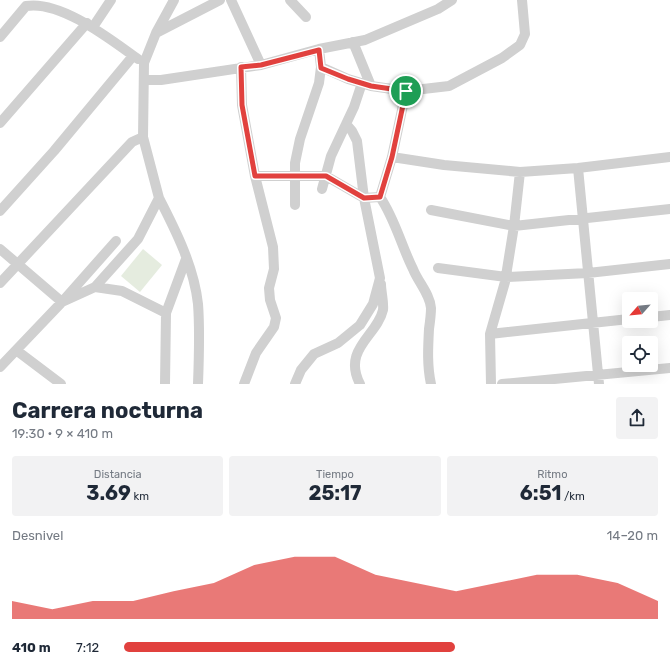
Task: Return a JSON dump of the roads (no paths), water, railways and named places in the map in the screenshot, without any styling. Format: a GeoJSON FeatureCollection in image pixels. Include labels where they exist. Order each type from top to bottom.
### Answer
{"type":"FeatureCollection","features":[{"type":"Feature","properties":{"kind":"street"},"geometry":{"type":"LineString","coordinates":[[0,123],[111,0]]}},
{"type":"Feature","properties":{"kind":"street"},"geometry":{"type":"LineString","coordinates":[[174,0],[156,33],[144,64],[143,137],[160,198],[192,276],[198,304],[198,384]]}},
{"type":"Feature","properties":{"kind":"street"},"geometry":{"type":"LineString","coordinates":[[156,33],[220,0]]}},
{"type":"Feature","properties":{"kind":"street"},"geometry":{"type":"LineString","coordinates":[[231,0],[261,65]]}},
{"type":"Feature","properties":{"kind":"street"},"geometry":{"type":"LineString","coordinates":[[290,0],[306,17]]}},
{"type":"Feature","properties":{"kind":"street"},"geometry":{"type":"LineString","coordinates":[[144,80],[161,80],[261,65],[365,40],[397,27],[452,0]]}},
{"type":"Feature","properties":{"kind":"street"},"geometry":{"type":"LineString","coordinates":[[321,68],[366,84],[406,91],[449,86],[516,49],[525,34],[522,0]]}},
{"type":"Feature","properties":{"kind":"street"},"geometry":{"type":"LineString","coordinates":[[0,37],[26,6],[54,3],[90,24],[144,64]]}},
{"type":"Feature","properties":{"kind":"street"},"geometry":{"type":"LineString","coordinates":[[322,189],[332,156],[366,84],[353,42]]}},
{"type":"Feature","properties":{"kind":"street"},"geometry":{"type":"LineString","coordinates":[[294,205],[295,175],[300,139],[319,83],[321,68],[319,50]]}},
{"type":"Feature","properties":{"kind":"street"},"geometry":{"type":"LineString","coordinates":[[0,211],[54,151],[134,56]]}},
{"type":"Feature","properties":{"kind":"street"},"geometry":{"type":"LineString","coordinates":[[241,67],[242,105],[255,176],[273,247],[274,269],[269,288],[270,300],[276,318],[274,327],[256,353],[244,384]]}},
{"type":"Feature","properties":{"kind":"street"},"geometry":{"type":"LineString","coordinates":[[380,197],[392,157],[406,91]]}},
{"type":"Feature","properties":{"kind":"street"},"geometry":{"type":"LineString","coordinates":[[346,124],[352,131],[357,141],[364,198],[380,278],[383,309],[356,356],[357,377],[360,384]]}},
{"type":"Feature","properties":{"kind":"street"},"geometry":{"type":"LineString","coordinates":[[0,283],[132,142],[143,137]]}},
{"type":"Feature","properties":{"kind":"street"},"geometry":{"type":"LineString","coordinates":[[392,157],[444,165],[520,172],[578,168],[670,157]]}},
{"type":"Feature","properties":{"kind":"street"},"geometry":{"type":"LineString","coordinates":[[578,168],[599,379]]}},
{"type":"Feature","properties":{"kind":"street"},"geometry":{"type":"LineString","coordinates":[[491,384],[490,334],[506,277],[520,172]]}},
{"type":"Feature","properties":{"kind":"street"},"geometry":{"type":"LineString","coordinates":[[255,176],[326,176],[364,198],[380,197]]}},
{"type":"Feature","properties":{"kind":"street"},"geometry":{"type":"LineString","coordinates":[[380,197],[388,209],[404,251],[429,299],[431,308],[427,353],[428,372],[431,384]]}},
{"type":"Feature","properties":{"kind":"street"},"geometry":{"type":"LineString","coordinates":[[62,302],[95,287],[138,239],[160,198]]}},
{"type":"Feature","properties":{"kind":"street"},"geometry":{"type":"LineString","coordinates":[[431,210],[514,226],[670,209]]}},
{"type":"Feature","properties":{"kind":"street"},"geometry":{"type":"LineString","coordinates":[[0,367],[62,302],[116,242]]}},
{"type":"Feature","properties":{"kind":"street"},"geometry":{"type":"LineString","coordinates":[[0,249],[62,302]]}},
{"type":"Feature","properties":{"kind":"street"},"geometry":{"type":"LineString","coordinates":[[165,384],[166,313],[186,259]]}},
{"type":"Feature","properties":{"kind":"street"},"geometry":{"type":"LineString","coordinates":[[438,268],[506,277],[588,273],[670,264]]}},
{"type":"Feature","properties":{"kind":"street"},"geometry":{"type":"LineString","coordinates":[[295,384],[301,370],[314,354],[338,343],[360,325],[373,304],[380,278]]}},
{"type":"Feature","properties":{"kind":"street"},"geometry":{"type":"LineString","coordinates":[[95,287],[122,291],[166,313]]}},
{"type":"Feature","properties":{"kind":"street"},"geometry":{"type":"LineString","coordinates":[[658,316],[670,315]]}},
{"type":"Feature","properties":{"kind":"street"},"geometry":{"type":"LineString","coordinates":[[490,334],[622,321]]}},
{"type":"Feature","properties":{"kind":"street"},"geometry":{"type":"LineString","coordinates":[[16,350],[61,384]]}},
{"type":"Feature","properties":{"kind":"street"},"geometry":{"type":"LineString","coordinates":[[502,384],[599,379],[670,368]]}},
{"type":"Feature","properties":{"kind":"street"},"geometry":{"type":"LineString","coordinates":[[599,379],[607,384]]}}]}
